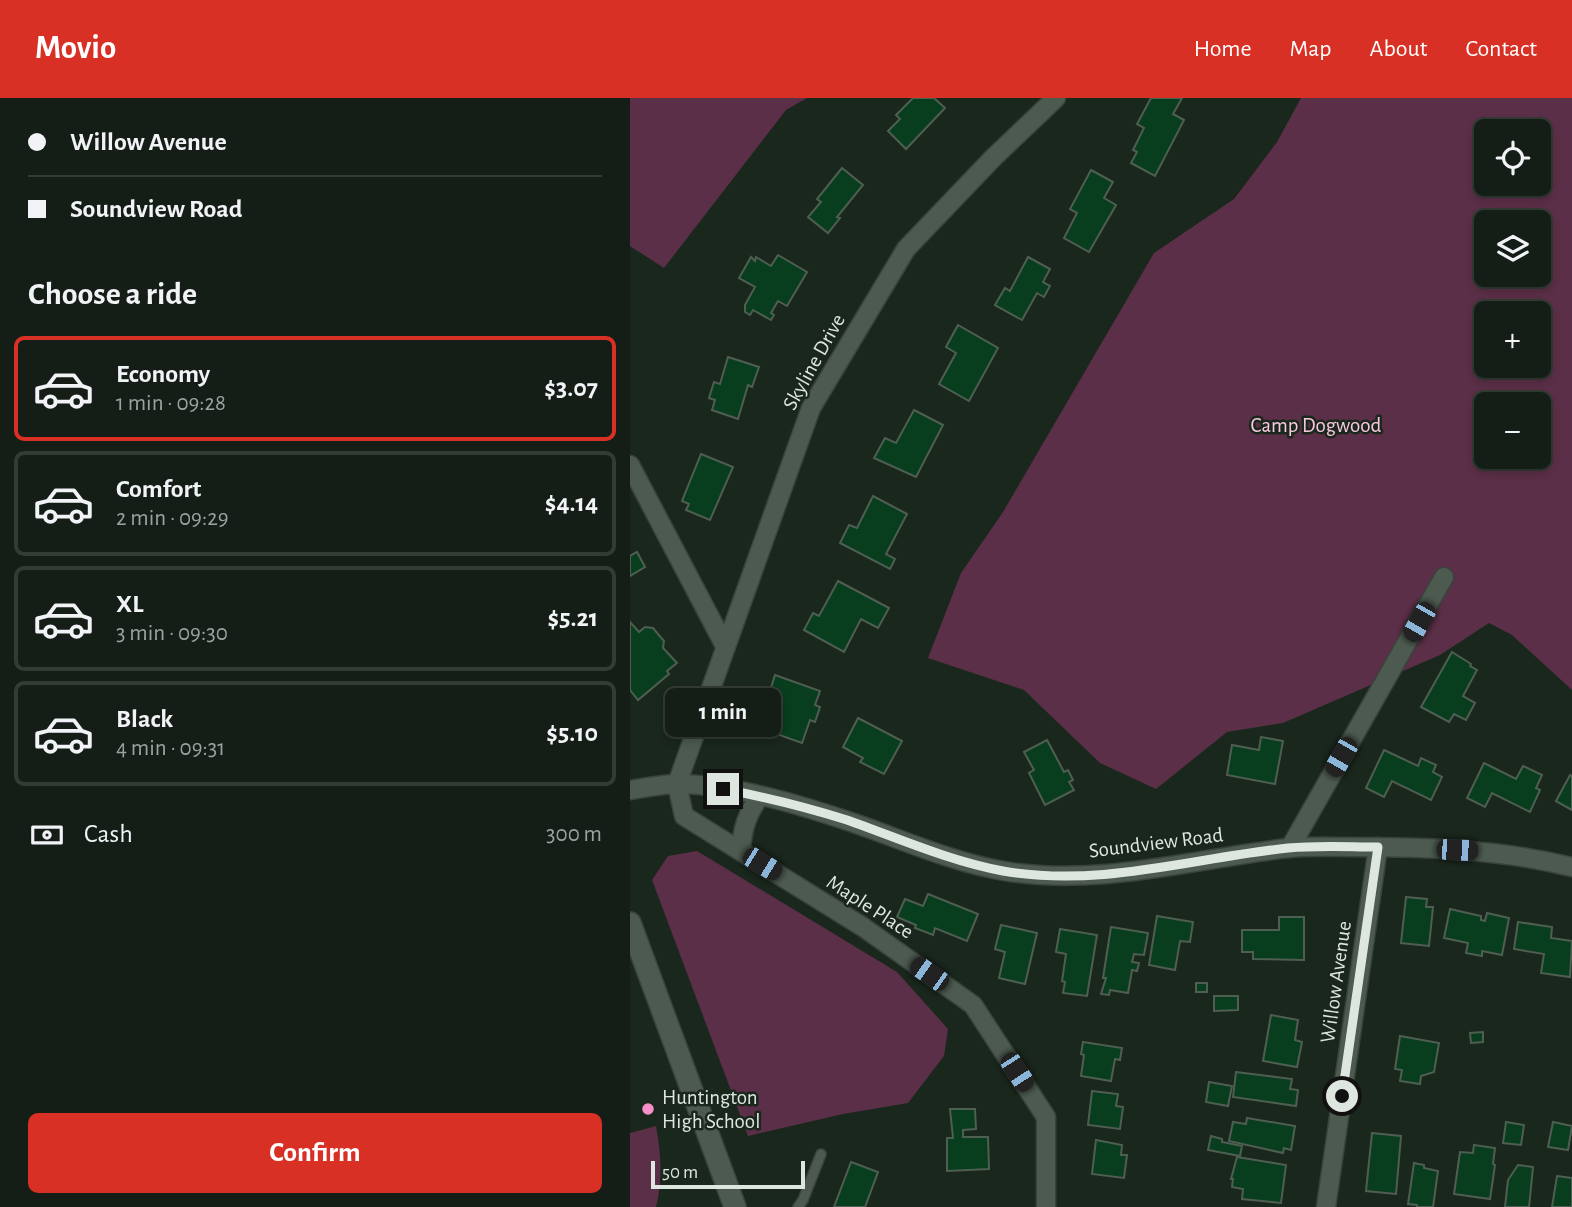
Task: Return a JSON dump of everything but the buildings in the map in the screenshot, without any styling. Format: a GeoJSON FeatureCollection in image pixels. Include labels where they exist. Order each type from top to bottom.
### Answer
{"type":"FeatureCollection","features":[{"type":"Feature","properties":{"kind":"main road"},"geometry":{"type":"LineString","coordinates":[[630,923],[735,1207]]}},
{"type":"Feature","properties":{"kind":"street","name":"Skyline Drive"},"geometry":{"type":"LineString","coordinates":[[677,784],[811,408],[906,249],[993,158],[1056,98]]}},
{"type":"Feature","properties":{"kind":"street"},"geometry":{"type":"LineString","coordinates":[[630,465],[725,646]]}},
{"type":"Feature","properties":{"kind":"street"},"geometry":{"type":"LineString","coordinates":[[1290,848],[1444,577]]}},
{"type":"Feature","properties":{"kind":"street","name":"Soundview Road"},"geometry":{"type":"LineString","coordinates":[[630,790],[677,784],[786,801],[915,846],[1003,871],[1069,876],[1115,874],[1290,848],[1378,847],[1483,851],[1572,867]]}},
{"type":"Feature","properties":{"kind":"street","name":"Maple Place"},"geometry":{"type":"LineString","coordinates":[[677,784],[684,816],[863,927],[972,1005],[1046,1117],[1046,1207]]}},
{"type":"Feature","properties":{"kind":"street"},"geometry":{"type":"LineString","coordinates":[[741,851],[742,831],[750,810],[761,796]]}},
{"type":"Feature","properties":{"kind":"street","name":"Willow Avenue"},"geometry":{"type":"LineString","coordinates":[[1326,1207],[1378,847]]}},
{"type":"Feature","properties":{"kind":"lane"},"geometry":{"type":"LineString","coordinates":[[798,1207],[821,1154]]}},
{"type":"Feature","properties":{"kind":"green space"},"geometry":{"type":"Polygon","coordinates":[[[630,98],[807,98],[786,110],[664,268],[630,246],[630,98]]]}},
{"type":"Feature","properties":{"kind":"green space","name":"Camp Dogwood"},"geometry":{"type":"Polygon","coordinates":[[[1301,98],[1572,98],[1572,690],[1512,635],[1489,623],[1440,655],[1283,723],[1227,732],[1156,789],[1100,763],[1024,690],[928,658],[961,573],[1003,512],[1154,253],[1234,199],[1277,142],[1301,98]]]}},
{"type":"Feature","properties":{"kind":"green space"},"geometry":{"type":"Polygon","coordinates":[[[697,851],[897,972],[948,1029],[944,1056],[908,1103],[843,1114],[748,1136],[652,880],[668,856],[697,851]]]}},
{"type":"Feature","properties":{"kind":"green space"},"geometry":{"type":"Polygon","coordinates":[[[656,1126],[660,1186],[656,1207],[630,1207],[630,1133],[656,1126]]]}},
{"type":"Feature","properties":{"kind":"place","name":"Huntington High School"},"geometry":{"type":"Point","coordinates":[648,1109]}},
{"type":"Feature","properties":{"kind":"route"},"geometry":{"type":"LineString","coordinates":[[723,789],[786,801],[915,846],[1003,871],[1069,876],[1115,874],[1290,848],[1378,847],[1342,1096]]}}]}
